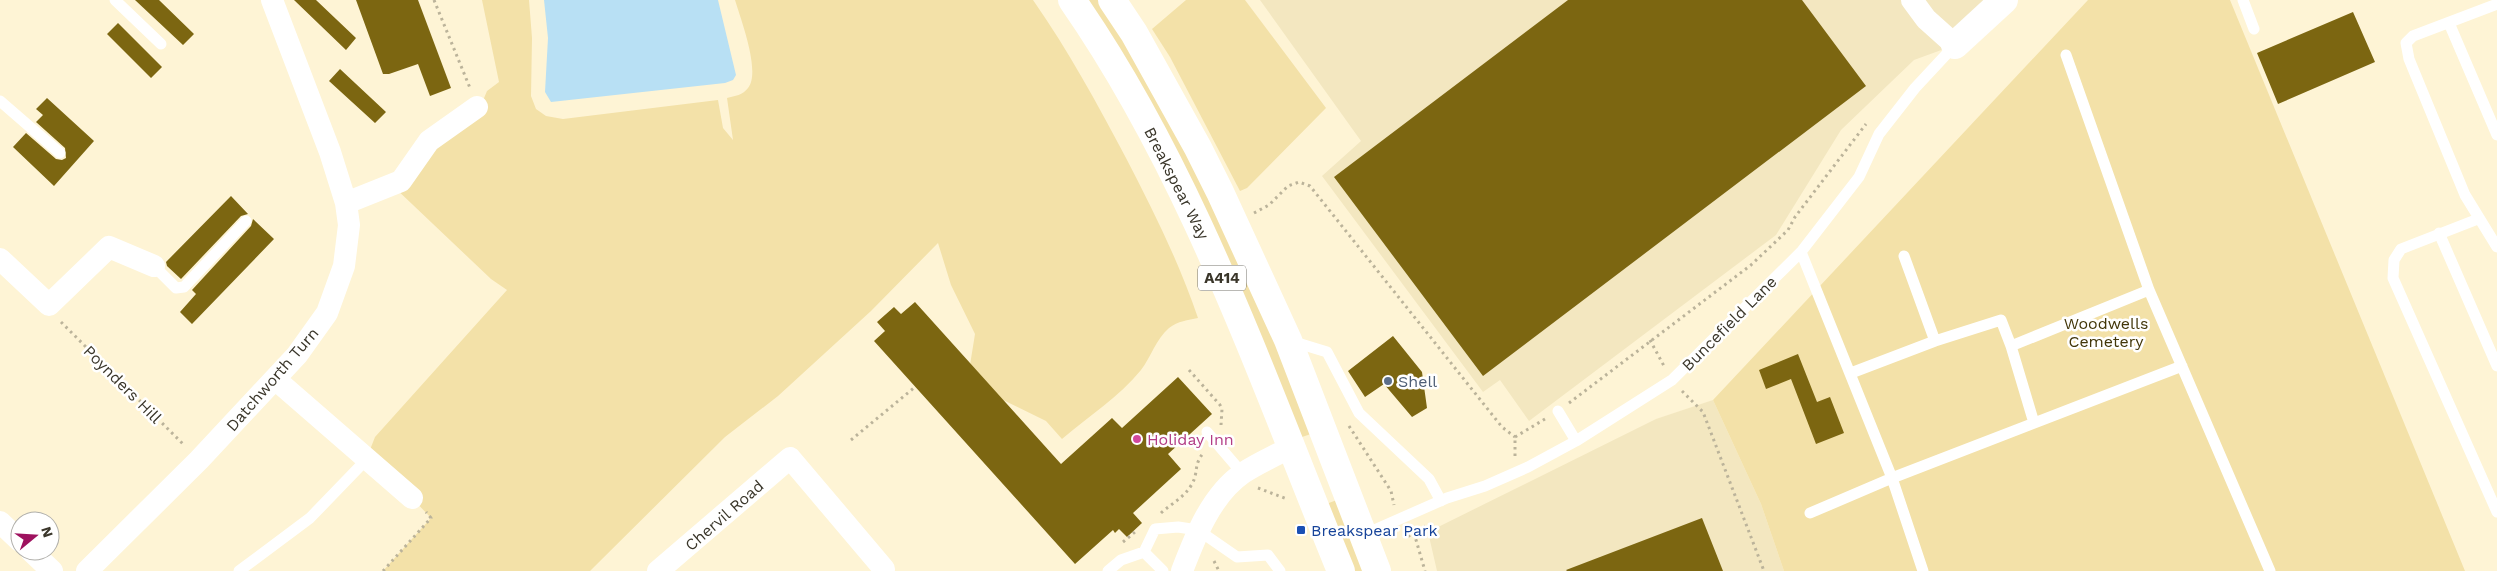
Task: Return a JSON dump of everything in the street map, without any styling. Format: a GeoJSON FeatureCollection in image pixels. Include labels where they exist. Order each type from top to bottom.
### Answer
{"type":"FeatureCollection","features":[{"type":"Feature","properties":{"kind":"main road","name":"Breakspear Way"},"geometry":{"type":"LineString","coordinates":[[1072,0],[1108,52],[1199,225],[1341,571]]}},
{"type":"Feature","properties":{"kind":"main road","name":"Breakspear Way"},"geometry":{"type":"LineString","coordinates":[[1112,0],[1134,33],[1198,148],[1288,340],[1377,571]]}},
{"type":"Feature","properties":{"kind":"main road","name":"Buncefield Lane"},"geometry":{"type":"LineString","coordinates":[[1955,45],[2004,0]]}},
{"type":"Feature","properties":{"kind":"street","name":"Datchworth Turn"},"geometry":{"type":"LineString","coordinates":[[87,571],[199,460],[276,379],[312,336],[327,313],[336,292],[348,247],[346,203],[330,152],[272,0]]}},
{"type":"Feature","properties":{"kind":"street"},"geometry":{"type":"LineString","coordinates":[[1912,0],[1926,18],[1955,45]]}},
{"type":"Feature","properties":{"kind":"street"},"geometry":{"type":"LineString","coordinates":[[346,203],[401,181],[429,141],[477,107]]}},
{"type":"Feature","properties":{"kind":"street"},"geometry":{"type":"LineString","coordinates":[[0,259],[49,305],[109,247],[154,266]]}},
{"type":"Feature","properties":{"kind":"street"},"geometry":{"type":"LineString","coordinates":[[276,379],[366,460],[412,498]]}},
{"type":"Feature","properties":{"kind":"street"},"geometry":{"type":"LineString","coordinates":[[1182,571],[1198,530],[1226,490],[1240,476],[1291,447]]}},
{"type":"Feature","properties":{"kind":"street","name":"Chervil Road"},"geometry":{"type":"LineString","coordinates":[[658,571],[682,564],[790,458],[884,569]]}},
{"type":"Feature","properties":{"kind":"street"},"geometry":{"type":"LineString","coordinates":[[0,522],[10,532]]}},
{"type":"Feature","properties":{"kind":"street"},"geometry":{"type":"LineString","coordinates":[[42,561],[52,571]]}},
{"type":"Feature","properties":{"kind":"lane"},"geometry":{"type":"LineString","coordinates":[[115,0],[161,44]]}},
{"type":"Feature","properties":{"kind":"lane"},"geometry":{"type":"LineString","coordinates":[[2243,0],[2254,29]]}},
{"type":"Feature","properties":{"kind":"lane"},"geometry":{"type":"LineString","coordinates":[[2497,4],[2412,36],[2406,43],[2409,59],[2461,186],[2478,219],[2497,247]]}},
{"type":"Feature","properties":{"kind":"lane"},"geometry":{"type":"LineString","coordinates":[[2449,23],[2497,135]]}},
{"type":"Feature","properties":{"kind":"lane","name":"Buncefield Lane"},"geometry":{"type":"LineString","coordinates":[[1363,535],[1441,501],[1502,478],[1576,441],[1672,380],[1801,252],[1859,177],[1879,134],[1915,88],[1955,45]]}},
{"type":"Feature","properties":{"kind":"lane"},"geometry":{"type":"LineString","coordinates":[[2066,55],[2149,290],[2270,571]]}},
{"type":"Feature","properties":{"kind":"lane"},"geometry":{"type":"LineString","coordinates":[[0,101],[60,153]]}},
{"type":"Feature","properties":{"kind":"lane"},"geometry":{"type":"LineString","coordinates":[[2478,219],[2401,249],[2394,260],[2393,278],[2497,512]]}},
{"type":"Feature","properties":{"kind":"lane"},"geometry":{"type":"LineString","coordinates":[[154,266],[176,288],[184,287],[246,221]]}},
{"type":"Feature","properties":{"kind":"lane"},"geometry":{"type":"LineString","coordinates":[[2439,233],[2497,366]]}},
{"type":"Feature","properties":{"kind":"lane"},"geometry":{"type":"LineString","coordinates":[[1801,252],[1852,373],[1892,478],[1924,571]]}},
{"type":"Feature","properties":{"kind":"lane"},"geometry":{"type":"LineString","coordinates":[[1904,256],[1935,341]]}},
{"type":"Feature","properties":{"kind":"lane"},"geometry":{"type":"LineString","coordinates":[[2011,346],[2149,290]]}},
{"type":"Feature","properties":{"kind":"lane"},"geometry":{"type":"LineString","coordinates":[[1852,373],[1935,341],[2001,320],[2011,346],[2034,423]]}},
{"type":"Feature","properties":{"kind":"lane"},"geometry":{"type":"LineString","coordinates":[[1288,340],[1327,352],[1359,413],[1429,478],[1441,501]]}},
{"type":"Feature","properties":{"kind":"lane"},"geometry":{"type":"LineString","coordinates":[[1810,513],[1892,478],[2182,366]]}},
{"type":"Feature","properties":{"kind":"lane"},"geometry":{"type":"LineString","coordinates":[[1558,411],[1576,441]]}},
{"type":"Feature","properties":{"kind":"lane"},"geometry":{"type":"LineString","coordinates":[[1207,432],[1240,476]]}},
{"type":"Feature","properties":{"kind":"lane"},"geometry":{"type":"LineString","coordinates":[[239,571],[310,518],[366,460]]}},
{"type":"Feature","properties":{"kind":"lane"},"geometry":{"type":"LineString","coordinates":[[1108,571],[1122,560],[1144,552],[1155,529],[1178,527],[1198,530],[1237,557],[1268,555],[1280,571]]}},
{"type":"Feature","properties":{"kind":"lane"},"geometry":{"type":"LineString","coordinates":[[1144,552],[1163,571]]}},
{"type":"Feature","properties":{"kind":"path"},"geometry":{"type":"LineString","coordinates":[[434,0],[477,107]]}},
{"type":"Feature","properties":{"kind":"path","name":"Buncefield Lane"},"geometry":{"type":"LineString","coordinates":[[1515,437],[1558,411],[1751,264],[1788,230],[1795,217],[1872,117]]}},
{"type":"Feature","properties":{"kind":"path"},"geometry":{"type":"LineString","coordinates":[[1251,215],[1269,205],[1288,186],[1299,182],[1310,186],[1502,427],[1515,437],[1514,455]]}},
{"type":"Feature","properties":{"kind":"path","name":"Poynders Hill"},"geometry":{"type":"LineString","coordinates":[[49,305],[55,317],[199,460]]}},
{"type":"Feature","properties":{"kind":"path"},"geometry":{"type":"LineString","coordinates":[[1650,340],[1672,380],[1703,412],[1764,571]]}},
{"type":"Feature","properties":{"kind":"path"},"geometry":{"type":"LineString","coordinates":[[1159,528],[1159,514],[1184,496],[1196,474],[1197,461],[1215,441],[1221,431],[1222,410],[1189,370]]}},
{"type":"Feature","properties":{"kind":"path"},"geometry":{"type":"LineString","coordinates":[[851,440],[915,387]]}},
{"type":"Feature","properties":{"kind":"path"},"geometry":{"type":"LineString","coordinates":[[1354,435],[1390,490],[1395,508]]}},
{"type":"Feature","properties":{"kind":"path"},"geometry":{"type":"LineString","coordinates":[[1240,476],[1280,495],[1294,505]]}},
{"type":"Feature","properties":{"kind":"path"},"geometry":{"type":"LineString","coordinates":[[383,571],[431,518],[412,498]]}},
{"type":"Feature","properties":{"kind":"path"},"geometry":{"type":"LineString","coordinates":[[1414,533],[1425,571]]}},
{"type":"Feature","properties":{"kind":"shaded area"},"geometry":{"type":"Polygon","coordinates":[[[1260,0],[1995,0],[1955,45],[1914,60],[1841,130],[1776,235],[1529,421],[1500,380],[1483,392],[1322,176],[1361,141],[1260,0]]]}},
{"type":"Feature","properties":{"kind":"shaded area"},"geometry":{"type":"Polygon","coordinates":[[[1713,400],[1761,504],[1784,571],[1437,571],[1428,532],[1656,419],[1713,400]]]}},
{"type":"Feature","properties":{"kind":"green space"},"geometry":{"type":"Polygon","coordinates":[[[482,0],[529,0],[532,38],[531,96],[536,109],[546,116],[563,119],[718,100],[723,128],[733,140],[727,98],[739,95],[748,88],[752,70],[749,46],[735,0],[1033,0],[1082,77],[1126,158],[1165,236],[1198,318],[1179,322],[1164,332],[1145,365],[1133,380],[1062,439],[1046,421],[1003,400],[970,365],[975,334],[951,285],[938,243],[871,311],[778,396],[725,437],[590,571],[383,571],[431,518],[412,498],[366,460],[375,437],[507,290],[491,279],[393,186],[482,103],[487,91],[499,82],[482,0]]]}},
{"type":"Feature","properties":{"kind":"green space"},"geometry":{"type":"Polygon","coordinates":[[[1082,0],[1100,0],[1180,138],[1260,305],[1311,434],[1299,438],[1082,0]]]}},
{"type":"Feature","properties":{"kind":"green space"},"geometry":{"type":"Polygon","coordinates":[[[1186,0],[1245,0],[1326,108],[1247,188],[1240,191],[1170,57],[1152,29],[1186,0]]]}},
{"type":"Feature","properties":{"kind":"green space","name":"Woodwells Cemetery"},"geometry":{"type":"Polygon","coordinates":[[[2088,0],[2230,0],[2465,571],[1784,571],[1761,504],[1713,400],[2088,0]]]}},
{"type":"Feature","properties":{"kind":"green space"},"geometry":{"type":"Polygon","coordinates":[[[1337,500],[1366,571],[1353,571],[1326,504],[1337,500]]]}},
{"type":"Feature","properties":{"kind":"water"},"geometry":{"type":"Polygon","coordinates":[[[544,0],[718,0],[736,75],[733,80],[725,83],[551,102],[545,92],[548,38],[544,0]]]}},
{"type":"Feature","properties":{"kind":"building"},"geometry":{"type":"Polygon","coordinates":[[[135,0],[159,0],[194,34],[183,45],[135,0]]]}},
{"type":"Feature","properties":{"kind":"building"},"geometry":{"type":"Polygon","coordinates":[[[294,0],[316,0],[356,38],[346,50],[294,0]]]}},
{"type":"Feature","properties":{"kind":"building"},"geometry":{"type":"Polygon","coordinates":[[[356,0],[418,0],[451,88],[430,96],[418,64],[389,74],[383,74],[356,0]]]}},
{"type":"Feature","properties":{"kind":"building"},"geometry":{"type":"Polygon","coordinates":[[[1568,0],[1802,0],[1866,86],[1483,376],[1334,177],[1568,0]]]}},
{"type":"Feature","properties":{"kind":"building"},"geometry":{"type":"Polygon","coordinates":[[[2353,12],[2375,62],[2278,104],[2257,53],[2353,12]]]}},
{"type":"Feature","properties":{"kind":"building"},"geometry":{"type":"Polygon","coordinates":[[[118,23],[162,67],[151,78],[107,34],[118,23]]]}},
{"type":"Feature","properties":{"kind":"building"},"geometry":{"type":"Polygon","coordinates":[[[340,69],[386,112],[375,123],[329,81],[340,69]]]}},
{"type":"Feature","properties":{"kind":"building"},"geometry":{"type":"Polygon","coordinates":[[[47,98],[94,141],[54,186],[13,147],[26,133],[56,159],[62,160],[66,158],[65,148],[36,122],[43,115],[36,109],[47,98]]]}},
{"type":"Feature","properties":{"kind":"building"},"geometry":{"type":"Polygon","coordinates":[[[231,196],[248,214],[241,216],[181,279],[167,266],[166,262],[231,196]]]}},
{"type":"Feature","properties":{"kind":"building"},"geometry":{"type":"Polygon","coordinates":[[[253,219],[274,239],[192,324],[180,312],[196,294],[192,290],[251,226],[253,219]]]}},
{"type":"Feature","properties":{"kind":"building","name":"Holiday Inn"},"geometry":{"type":"Polygon","coordinates":[[[915,302],[1061,464],[1112,418],[1122,428],[1178,377],[1212,414],[1168,454],[1181,469],[1133,513],[1142,523],[1127,537],[1119,529],[1115,533],[1113,530],[1075,564],[874,341],[885,331],[877,322],[894,307],[901,314],[915,302]]]}},
{"type":"Feature","properties":{"kind":"building"},"geometry":{"type":"Polygon","coordinates":[[[1393,336],[1422,372],[1427,408],[1412,417],[1384,384],[1365,397],[1348,371],[1393,336]]]}},
{"type":"Feature","properties":{"kind":"building"},"geometry":{"type":"Polygon","coordinates":[[[1798,354],[1817,402],[1830,397],[1844,433],[1816,444],[1791,379],[1766,389],[1759,370],[1798,354]]]}},
{"type":"Feature","properties":{"kind":"building"},"geometry":{"type":"Polygon","coordinates":[[[1702,518],[1723,571],[1566,570],[1702,518]]]}},
{"type":"Feature","properties":{"kind":"place","name":"Shell"},"geometry":{"type":"Point","coordinates":[1388,381]}},
{"type":"Feature","properties":{"kind":"place","name":"Holiday Inn"},"geometry":{"type":"Point","coordinates":[1137,439]}},
{"type":"Feature","properties":{"kind":"place","name":"Breakspear Park"},"geometry":{"type":"Point","coordinates":[1301,530]}}]}
